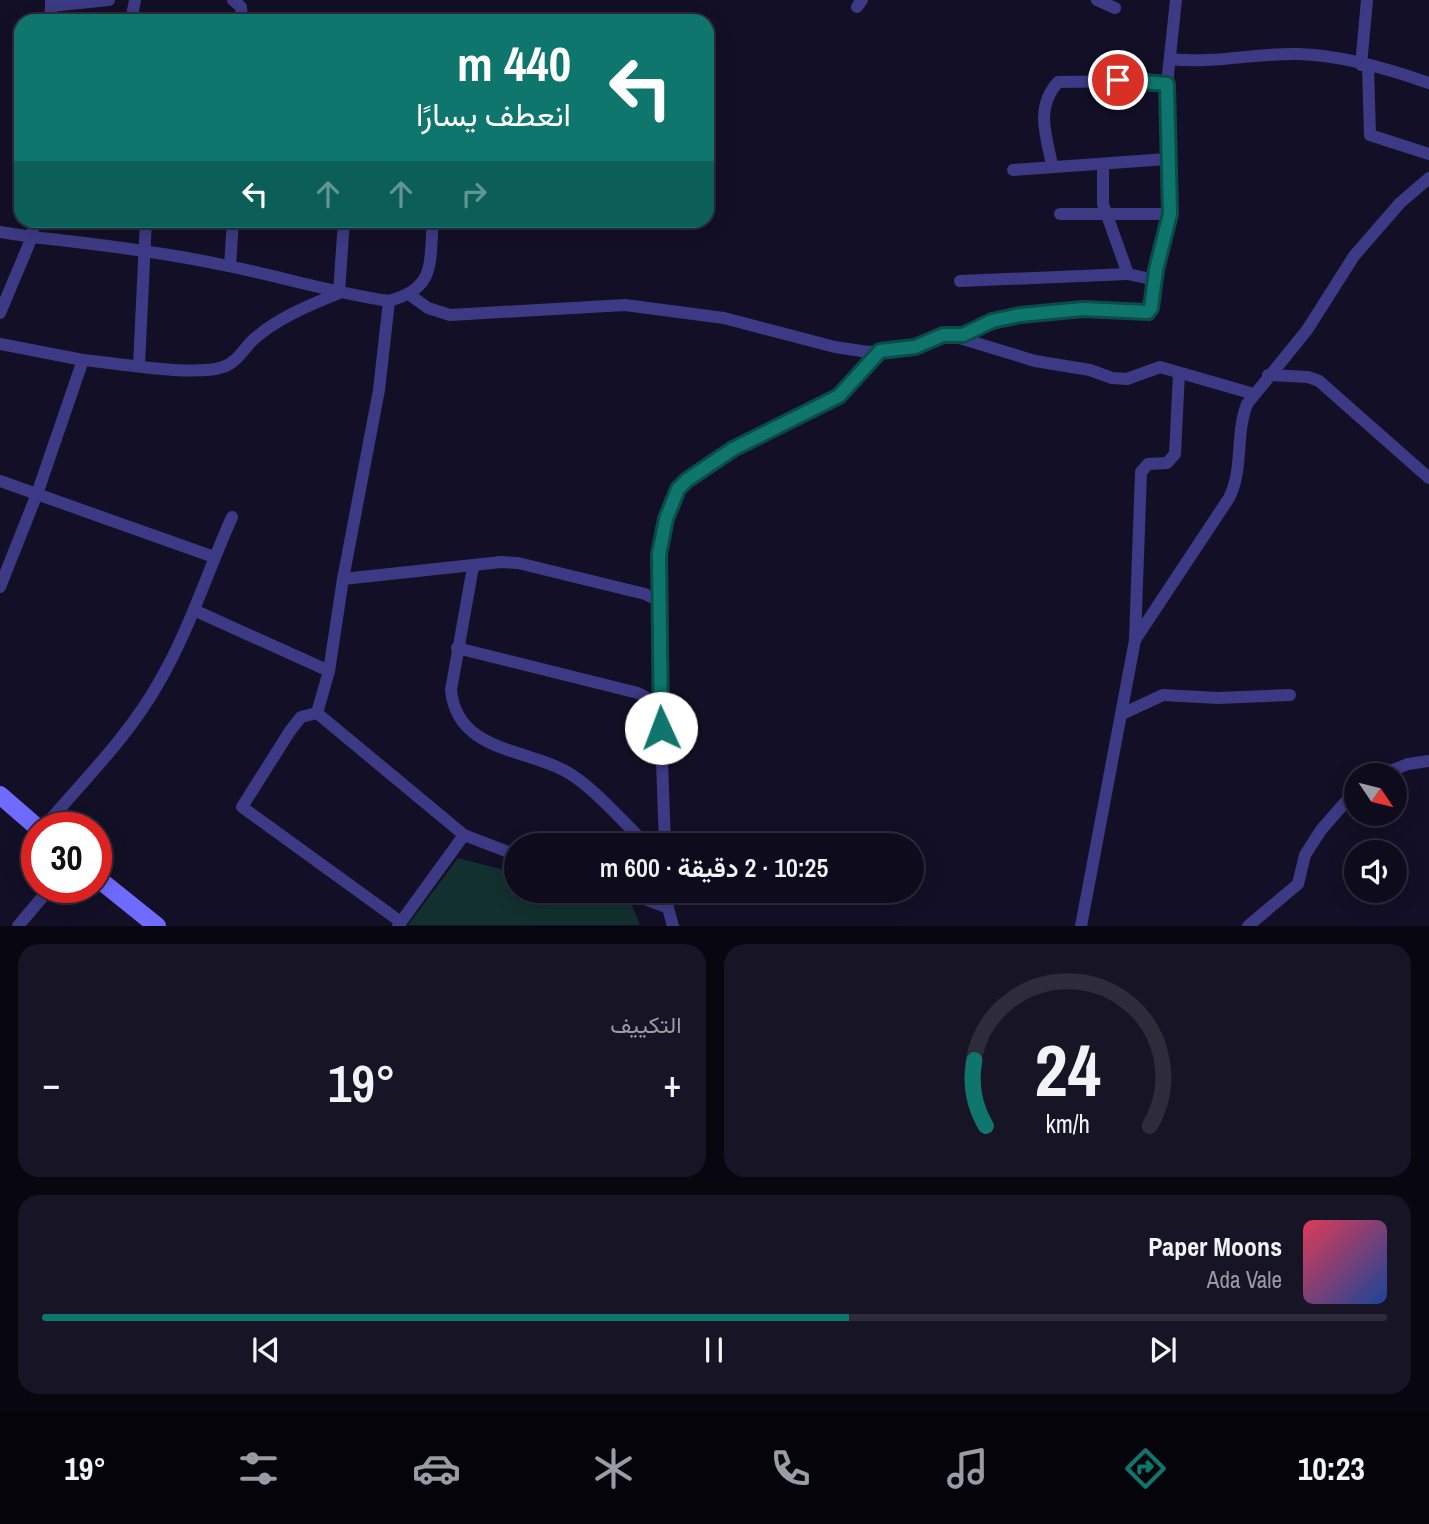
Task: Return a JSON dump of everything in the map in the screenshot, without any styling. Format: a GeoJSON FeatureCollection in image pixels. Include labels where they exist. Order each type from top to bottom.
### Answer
{"type":"FeatureCollection","features":[{"type":"Feature","properties":{"kind":"street"},"geometry":{"type":"LineString","coordinates":[[51,3],[109,0]]}},
{"type":"Feature","properties":{"kind":"street"},"geometry":{"type":"LineString","coordinates":[[233,0],[241,7],[242,14]]}},
{"type":"Feature","properties":{"kind":"street"},"geometry":{"type":"LineString","coordinates":[[1097,0],[1115,8]]}},
{"type":"Feature","properties":{"kind":"street"},"geometry":{"type":"LineString","coordinates":[[953,336],[1020,315],[1083,309],[1148,312],[1151,308],[1170,214],[1167,84],[1176,0]]}},
{"type":"Feature","properties":{"kind":"street"},"geometry":{"type":"LineString","coordinates":[[1367,0],[1365,66],[1370,135],[1429,154]]}},
{"type":"Feature","properties":{"kind":"street"},"geometry":{"type":"LineString","coordinates":[[1170,59],[1200,61],[1300,54],[1365,66],[1429,83]]}},
{"type":"Feature","properties":{"kind":"street"},"geometry":{"type":"LineString","coordinates":[[1052,165],[1042,111],[1045,101],[1058,82],[1138,80],[1167,84]]}},
{"type":"Feature","properties":{"kind":"street"},"geometry":{"type":"LineString","coordinates":[[1013,170],[1052,165],[1103,165],[1167,159]]}},
{"type":"Feature","properties":{"kind":"street"},"geometry":{"type":"LineString","coordinates":[[1103,165],[1102,190],[1106,214],[1115,229],[1128,274]]}},
{"type":"Feature","properties":{"kind":"street"},"geometry":{"type":"LineString","coordinates":[[1135,640],[1236,484],[1242,417],[1254,394],[1307,330],[1354,256],[1400,203],[1429,178]]}},
{"type":"Feature","properties":{"kind":"street"},"geometry":{"type":"LineString","coordinates":[[1060,214],[1170,214]]}},
{"type":"Feature","properties":{"kind":"street"},"geometry":{"type":"LineString","coordinates":[[0,313],[32,237],[33,228]]}},
{"type":"Feature","properties":{"kind":"street"},"geometry":{"type":"LineString","coordinates":[[139,365],[145,228]]}},
{"type":"Feature","properties":{"kind":"street"},"geometry":{"type":"LineString","coordinates":[[230,266],[232,228]]}},
{"type":"Feature","properties":{"kind":"street"},"geometry":{"type":"LineString","coordinates":[[340,293],[344,228]]}},
{"type":"Feature","properties":{"kind":"street"},"geometry":{"type":"LineString","coordinates":[[0,232],[143,250],[230,266],[340,293],[389,301],[411,295],[427,277],[432,228]]}},
{"type":"Feature","properties":{"kind":"street"},"geometry":{"type":"LineString","coordinates":[[960,281],[1128,274],[1155,280]]}},
{"type":"Feature","properties":{"kind":"street"},"geometry":{"type":"LineString","coordinates":[[0,344],[83,360],[193,369],[222,368],[237,360],[254,339],[295,311],[340,293]]}},
{"type":"Feature","properties":{"kind":"street"},"geometry":{"type":"LineString","coordinates":[[411,295],[428,308],[450,315],[625,304],[724,318],[856,351],[915,347],[943,335],[953,336],[1035,361],[1090,370],[1112,378],[1127,379],[1154,367],[1254,394]]}},
{"type":"Feature","properties":{"kind":"street"},"geometry":{"type":"LineString","coordinates":[[317,713],[329,671],[343,579],[379,390],[389,301]]}},
{"type":"Feature","properties":{"kind":"street"},"geometry":{"type":"LineString","coordinates":[[665,833],[657,600],[660,540],[678,489],[733,449],[839,396],[880,351]]}},
{"type":"Feature","properties":{"kind":"street"},"geometry":{"type":"LineString","coordinates":[[0,587],[37,494],[83,360]]}},
{"type":"Feature","properties":{"kind":"street"},"geometry":{"type":"LineString","coordinates":[[1081,926],[1135,640],[1140,479],[1148,464],[1167,463],[1175,454],[1179,373]]}},
{"type":"Feature","properties":{"kind":"street"},"geometry":{"type":"LineString","coordinates":[[1268,375],[1308,377],[1319,381],[1429,478]]}},
{"type":"Feature","properties":{"kind":"street"},"geometry":{"type":"LineString","coordinates":[[0,481],[214,557]]}},
{"type":"Feature","properties":{"kind":"street"},"geometry":{"type":"LineString","coordinates":[[55,812],[134,720],[157,685],[196,611],[214,557],[232,517]]}},
{"type":"Feature","properties":{"kind":"street"},"geometry":{"type":"LineString","coordinates":[[343,579],[501,562],[518,563],[609,583],[657,600]]}},
{"type":"Feature","properties":{"kind":"street"},"geometry":{"type":"LineString","coordinates":[[473,567],[457,648],[451,690],[453,707],[463,723],[489,743],[570,773],[634,833]]}},
{"type":"Feature","properties":{"kind":"street"},"geometry":{"type":"LineString","coordinates":[[196,611],[329,671]]}},
{"type":"Feature","properties":{"kind":"street"},"geometry":{"type":"LineString","coordinates":[[457,648],[638,693],[660,705]]}},
{"type":"Feature","properties":{"kind":"street"},"geometry":{"type":"LineString","coordinates":[[1122,714],[1163,695],[1217,698],[1290,695]]}},
{"type":"Feature","properties":{"kind":"street"},"geometry":{"type":"LineString","coordinates":[[317,713],[464,835],[504,850]]}},
{"type":"Feature","properties":{"kind":"street"},"geometry":{"type":"LineString","coordinates":[[317,713],[301,718],[290,731],[242,807],[400,924],[464,835]]}},
{"type":"Feature","properties":{"kind":"street"},"geometry":{"type":"LineString","coordinates":[[1407,764],[1429,761]]}},
{"type":"Feature","properties":{"kind":"street"},"geometry":{"type":"LineString","coordinates":[[0,795],[21,812]]}},
{"type":"Feature","properties":{"kind":"street"},"geometry":{"type":"LineString","coordinates":[[1248,926],[1298,884],[1306,855],[1321,830],[1344,804]]}},
{"type":"Feature","properties":{"kind":"street"},"geometry":{"type":"LineString","coordinates":[[112,890],[157,926]]}},
{"type":"Feature","properties":{"kind":"street"},"geometry":{"type":"LineString","coordinates":[[18,926],[37,903]]}},
{"type":"Feature","properties":{"kind":"street"},"geometry":{"type":"LineString","coordinates":[[655,903],[668,908]]}},
{"type":"Feature","properties":{"kind":"street"},"geometry":{"type":"LineString","coordinates":[[668,903],[673,926]]}},
{"type":"Feature","properties":{"kind":"green space"},"geometry":{"type":"Polygon","coordinates":[[[458,858],[504,870],[504,903],[625,903],[632,905],[640,925],[408,925],[458,858]]]}},
{"type":"Feature","properties":{"kind":"route"},"geometry":{"type":"LineString","coordinates":[[661,728],[660,616],[657,600],[660,540],[678,489],[687,480],[733,449],[839,396],[880,351],[927,344],[943,335],[963,335],[992,321],[1020,315],[1083,309],[1148,312],[1151,308],[1156,270],[1170,214],[1166,133],[1167,84],[1118,80]]}}]}
